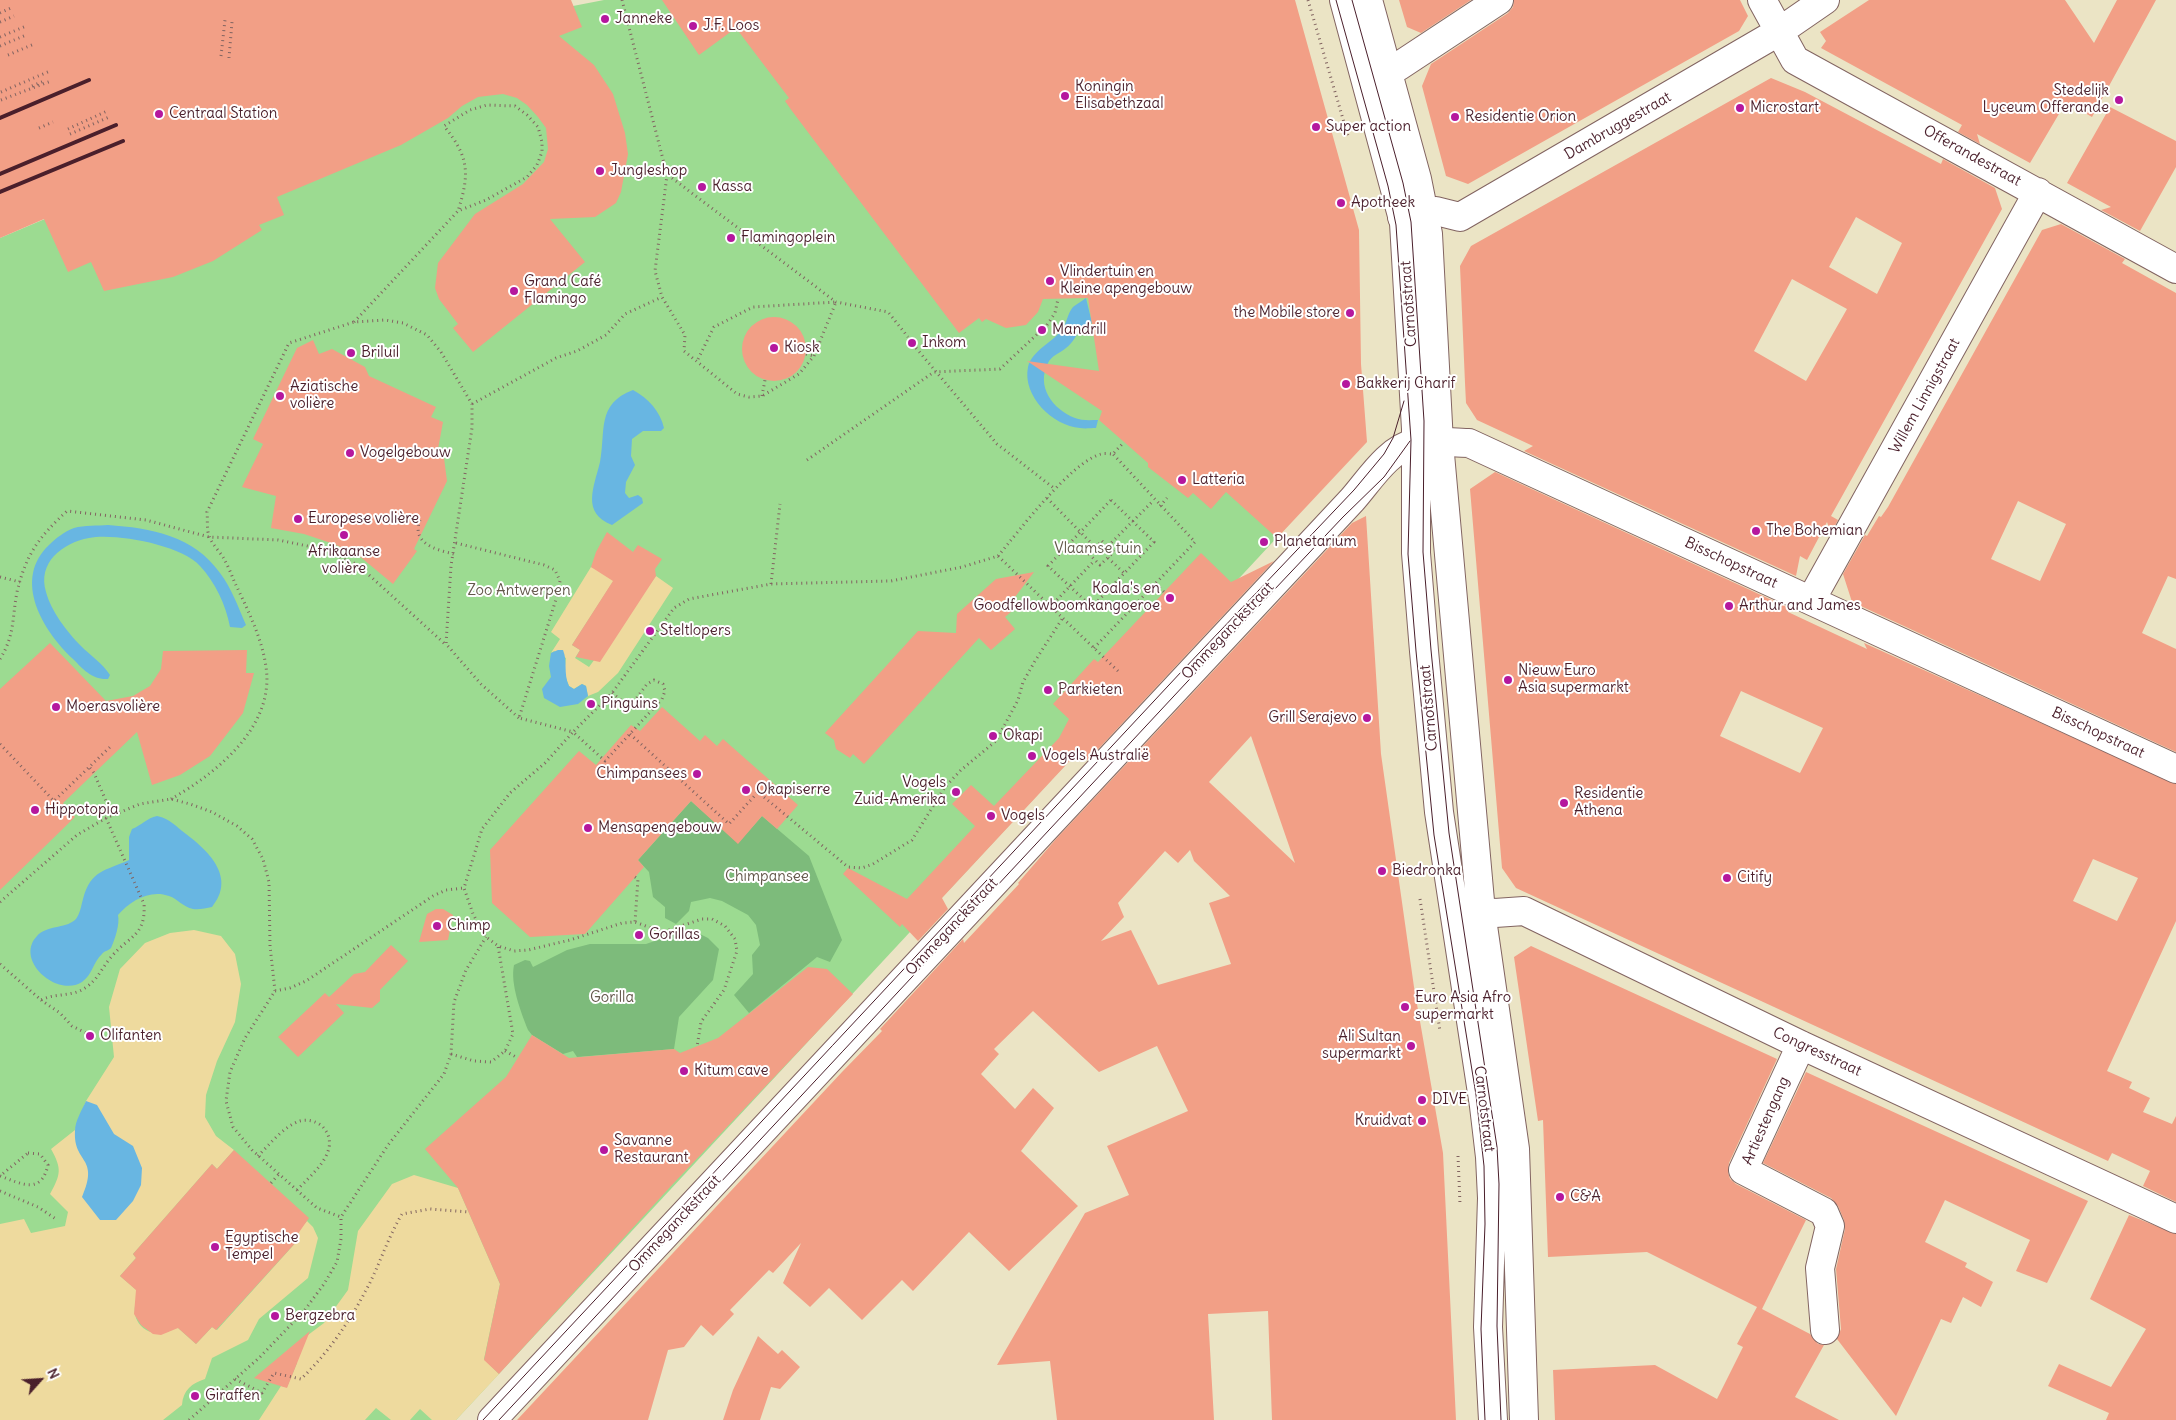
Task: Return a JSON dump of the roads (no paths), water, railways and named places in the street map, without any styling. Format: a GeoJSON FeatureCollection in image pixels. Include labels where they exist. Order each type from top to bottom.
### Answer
{"type":"FeatureCollection","features":[{"type":"Feature","properties":{"kind":"street","name":"Carnotstraat"},"geometry":{"type":"LineString","coordinates":[[1344,0],[1413,215],[1430,256],[1428,443],[1417,573],[1439,812],[1484,1106],[1490,1157],[1492,1198],[1488,1327],[1493,1420]]}},
{"type":"Feature","properties":{"kind":"street","name":"Carnotstraat"},"geometry":{"type":"LineString","coordinates":[[1368,0],[1387,69],[1413,215]]}},
{"type":"Feature","properties":{"kind":"street"},"geometry":{"type":"LineString","coordinates":[[1387,69],[1399,66],[1499,0]]}},
{"type":"Feature","properties":{"kind":"street","name":"Offerandestraat"},"geometry":{"type":"LineString","coordinates":[[1762,0],[1795,60],[2172,263]]}},
{"type":"Feature","properties":{"kind":"street","name":"Dambruggestraat"},"geometry":{"type":"LineString","coordinates":[[1413,215],[1436,211],[1460,217],[1780,31],[1825,0]]}},
{"type":"Feature","properties":{"kind":"street","name":"Willem Linnigstraat"},"geometry":{"type":"LineString","coordinates":[[1811,600],[2038,192]]}},
{"type":"Feature","properties":{"kind":"street","name":"Carnotstraat"},"geometry":{"type":"LineString","coordinates":[[1428,443],[1481,912],[1515,1149],[1524,1420]]}},
{"type":"Feature","properties":{"kind":"street","name":"Bisschopstraat"},"geometry":{"type":"LineString","coordinates":[[1428,443],[1469,443],[2176,769]]}},
{"type":"Feature","properties":{"kind":"street","name":"Ommeganckstraat"},"geometry":{"type":"LineString","coordinates":[[492,1420],[1352,500],[1390,456],[1407,445],[1428,443]]}},
{"type":"Feature","properties":{"kind":"street","name":"Congresstraat"},"geometry":{"type":"LineString","coordinates":[[1454,909],[1481,912],[1524,911],[1801,1044],[2176,1219]]}},
{"type":"Feature","properties":{"kind":"street","name":"Artiestengang"},"geometry":{"type":"LineString","coordinates":[[1801,1044],[1743,1170],[1824,1212],[1830,1226],[1820,1268],[1825,1330]]}},
{"type":"Feature","properties":{"kind":"water"},"geometry":{"type":"Polygon","coordinates":[[[1086,298],[1092,323],[1082,326],[1071,344],[1050,360],[1044,380],[1048,396],[1059,409],[1078,419],[1098,420],[1096,428],[1070,426],[1050,415],[1035,399],[1027,378],[1028,367],[1033,356],[1061,331],[1073,307],[1086,298]]]}},
{"type":"Feature","properties":{"kind":"water"},"geometry":{"type":"Polygon","coordinates":[[[633,390],[653,406],[660,416],[664,428],[661,431],[643,431],[632,439],[631,456],[635,465],[626,482],[625,493],[629,498],[638,495],[642,498],[643,503],[612,525],[602,520],[596,514],[592,498],[593,490],[600,462],[603,429],[608,411],[621,396],[633,390]]]}},
{"type":"Feature","properties":{"kind":"water"},"geometry":{"type":"Polygon","coordinates":[[[124,526],[170,536],[198,550],[209,560],[224,579],[246,625],[242,628],[230,627],[223,602],[210,579],[200,566],[178,552],[148,542],[115,537],[89,538],[79,541],[70,544],[54,556],[45,572],[44,582],[48,599],[60,621],[110,675],[108,679],[102,679],[88,673],[62,647],[42,620],[32,589],[33,574],[38,559],[49,545],[64,533],[78,527],[124,526]]]}},
{"type":"Feature","properties":{"kind":"water"},"geometry":{"type":"Polygon","coordinates":[[[563,650],[569,686],[574,689],[582,684],[586,686],[588,696],[578,704],[560,707],[544,698],[542,689],[551,677],[549,666],[551,653],[563,650]]]}},
{"type":"Feature","properties":{"kind":"water"},"geometry":{"type":"Polygon","coordinates":[[[157,816],[169,821],[195,841],[217,866],[221,876],[221,886],[219,896],[212,907],[193,909],[186,907],[172,897],[162,894],[148,895],[134,901],[118,915],[118,927],[111,948],[99,957],[86,979],[72,986],[61,985],[51,981],[42,974],[31,956],[31,946],[37,936],[46,930],[71,923],[77,918],[90,882],[100,872],[129,860],[129,837],[132,829],[157,816]]]}},
{"type":"Feature","properties":{"kind":"water"},"geometry":{"type":"Polygon","coordinates":[[[86,1101],[97,1105],[114,1134],[133,1146],[142,1168],[141,1185],[133,1201],[116,1220],[100,1220],[82,1197],[87,1184],[88,1174],[87,1167],[75,1142],[75,1127],[86,1101]]]}},
{"type":"Feature","properties":{"kind":"tram line"},"geometry":{"type":"LineString","coordinates":[[1336,0],[1388,186],[1396,225],[1411,440],[1408,554],[1416,651],[1434,835],[1476,1095],[1484,1166],[1485,1224],[1481,1329],[1485,1420]]}},
{"type":"Feature","properties":{"kind":"tram line"},"geometry":{"type":"LineString","coordinates":[[1352,0],[1403,183],[1411,222],[1424,421],[1423,552],[1431,650],[1449,833],[1497,1147],[1499,1184],[1497,1326],[1501,1420]]}},
{"type":"Feature","properties":{"kind":"tram line"},"geometry":{"type":"LineString","coordinates":[[483,1420],[1182,671],[1354,490],[1384,454],[1393,438],[1404,401]]}},
{"type":"Feature","properties":{"kind":"tram line"},"geometry":{"type":"LineString","coordinates":[[499,1420],[1187,682],[1343,517],[1384,477],[1410,441]]}},
{"type":"Feature","properties":{"kind":"railway"},"geometry":{"type":"LineString","coordinates":[[0,118],[89,80]]}},
{"type":"Feature","properties":{"kind":"railway"},"geometry":{"type":"LineString","coordinates":[[0,174],[116,125]]}},
{"type":"Feature","properties":{"kind":"railway"},"geometry":{"type":"LineString","coordinates":[[0,192],[123,141]]}},
{"type":"Feature","properties":{"kind":"place","name":"Janneke"},"geometry":{"type":"Point","coordinates":[605,19]}},
{"type":"Feature","properties":{"kind":"place","name":"J.F. Loos"},"geometry":{"type":"Point","coordinates":[693,26]}},
{"type":"Feature","properties":{"kind":"place","name":"Koningin Elisabethzaal"},"geometry":{"type":"Point","coordinates":[1065,96]}},
{"type":"Feature","properties":{"kind":"place","name":"Stedelijk Lyceum Offerande"},"geometry":{"type":"Point","coordinates":[2119,100]}},
{"type":"Feature","properties":{"kind":"place","name":"Microstart"},"geometry":{"type":"Point","coordinates":[1740,108]}},
{"type":"Feature","properties":{"kind":"place","name":"Centraal Station"},"geometry":{"type":"Point","coordinates":[159,114]}},
{"type":"Feature","properties":{"kind":"place","name":"Residentie Orion"},"geometry":{"type":"Point","coordinates":[1455,117]}},
{"type":"Feature","properties":{"kind":"place","name":"Super action"},"geometry":{"type":"Point","coordinates":[1316,127]}},
{"type":"Feature","properties":{"kind":"place","name":"Jungleshop"},"geometry":{"type":"Point","coordinates":[600,171]}},
{"type":"Feature","properties":{"kind":"place","name":"Kassa"},"geometry":{"type":"Point","coordinates":[702,187]}},
{"type":"Feature","properties":{"kind":"place","name":"Apotheek"},"geometry":{"type":"Point","coordinates":[1341,203]}},
{"type":"Feature","properties":{"kind":"place","name":"Flamingoplein"},"geometry":{"type":"Point","coordinates":[731,238]}},
{"type":"Feature","properties":{"kind":"place","name":"Vlindertuin en Kleine apengebouw"},"geometry":{"type":"Point","coordinates":[1050,281]}},
{"type":"Feature","properties":{"kind":"place","name":"Grand Café Flamingo"},"geometry":{"type":"Point","coordinates":[514,291]}},
{"type":"Feature","properties":{"kind":"place","name":"the Mobile store"},"geometry":{"type":"Point","coordinates":[1350,313]}},
{"type":"Feature","properties":{"kind":"place","name":"Mandrill"},"geometry":{"type":"Point","coordinates":[1042,330]}},
{"type":"Feature","properties":{"kind":"place","name":"Inkom"},"geometry":{"type":"Point","coordinates":[912,343]}},
{"type":"Feature","properties":{"kind":"place","name":"Kiosk"},"geometry":{"type":"Point","coordinates":[774,348]}},
{"type":"Feature","properties":{"kind":"place","name":"Briluil"},"geometry":{"type":"Point","coordinates":[351,353]}},
{"type":"Feature","properties":{"kind":"place","name":"Bakkerij Charif"},"geometry":{"type":"Point","coordinates":[1346,384]}},
{"type":"Feature","properties":{"kind":"place","name":"Aziatische volière"},"geometry":{"type":"Point","coordinates":[280,396]}},
{"type":"Feature","properties":{"kind":"place","name":"Vogelgebouw"},"geometry":{"type":"Point","coordinates":[350,453]}},
{"type":"Feature","properties":{"kind":"place","name":"Latteria"},"geometry":{"type":"Point","coordinates":[1182,480]}},
{"type":"Feature","properties":{"kind":"place","name":"Europese volière"},"geometry":{"type":"Point","coordinates":[298,519]}},
{"type":"Feature","properties":{"kind":"place","name":"The Bohemian"},"geometry":{"type":"Point","coordinates":[1756,531]}},
{"type":"Feature","properties":{"kind":"place","name":"Afrikaanse volière"},"geometry":{"type":"Point","coordinates":[344,535]}},
{"type":"Feature","properties":{"kind":"place","name":"Planetarium"},"geometry":{"type":"Point","coordinates":[1264,542]}},
{"type":"Feature","properties":{"kind":"place","name":"Koala's en Goodfellowboomkangoeroe"},"geometry":{"type":"Point","coordinates":[1170,598]}},
{"type":"Feature","properties":{"kind":"place","name":"Arthur and James"},"geometry":{"type":"Point","coordinates":[1729,606]}},
{"type":"Feature","properties":{"kind":"place","name":"Steltlopers"},"geometry":{"type":"Point","coordinates":[650,631]}},
{"type":"Feature","properties":{"kind":"place","name":"Nieuw Euro Asia supermarkt"},"geometry":{"type":"Point","coordinates":[1508,680]}},
{"type":"Feature","properties":{"kind":"place","name":"Parkieten"},"geometry":{"type":"Point","coordinates":[1048,690]}},
{"type":"Feature","properties":{"kind":"place","name":"Pinguins"},"geometry":{"type":"Point","coordinates":[591,704]}},
{"type":"Feature","properties":{"kind":"place","name":"Moerasvolière"},"geometry":{"type":"Point","coordinates":[56,707]}},
{"type":"Feature","properties":{"kind":"place","name":"Grill Serajevo"},"geometry":{"type":"Point","coordinates":[1367,718]}},
{"type":"Feature","properties":{"kind":"place","name":"Okapi"},"geometry":{"type":"Point","coordinates":[993,736]}},
{"type":"Feature","properties":{"kind":"place","name":"Vogels Australië"},"geometry":{"type":"Point","coordinates":[1032,756]}},
{"type":"Feature","properties":{"kind":"place","name":"Chimpansees"},"geometry":{"type":"Point","coordinates":[697,774]}},
{"type":"Feature","properties":{"kind":"place","name":"Okapiserre"},"geometry":{"type":"Point","coordinates":[746,790]}},
{"type":"Feature","properties":{"kind":"place","name":"Vogels Zuid-Amerika"},"geometry":{"type":"Point","coordinates":[956,792]}},
{"type":"Feature","properties":{"kind":"place","name":"Residentie Athena"},"geometry":{"type":"Point","coordinates":[1564,803]}},
{"type":"Feature","properties":{"kind":"place","name":"Hippotopia"},"geometry":{"type":"Point","coordinates":[35,810]}},
{"type":"Feature","properties":{"kind":"place","name":"Vogels"},"geometry":{"type":"Point","coordinates":[991,816]}},
{"type":"Feature","properties":{"kind":"place","name":"Mensapengebouw"},"geometry":{"type":"Point","coordinates":[588,828]}},
{"type":"Feature","properties":{"kind":"place","name":"Biedronka"},"geometry":{"type":"Point","coordinates":[1382,871]}},
{"type":"Feature","properties":{"kind":"place","name":"Citify"},"geometry":{"type":"Point","coordinates":[1727,878]}},
{"type":"Feature","properties":{"kind":"place","name":"Chimp"},"geometry":{"type":"Point","coordinates":[437,926]}},
{"type":"Feature","properties":{"kind":"place","name":"Gorillas"},"geometry":{"type":"Point","coordinates":[639,935]}},
{"type":"Feature","properties":{"kind":"place","name":"Euro Asia Afro supermarkt"},"geometry":{"type":"Point","coordinates":[1405,1007]}},
{"type":"Feature","properties":{"kind":"place","name":"Olifanten"},"geometry":{"type":"Point","coordinates":[90,1036]}},
{"type":"Feature","properties":{"kind":"place","name":"Ali Sultan supermarkt"},"geometry":{"type":"Point","coordinates":[1411,1046]}},
{"type":"Feature","properties":{"kind":"place","name":"Kitum cave"},"geometry":{"type":"Point","coordinates":[684,1071]}},
{"type":"Feature","properties":{"kind":"place","name":"DIVE"},"geometry":{"type":"Point","coordinates":[1422,1100]}},
{"type":"Feature","properties":{"kind":"place","name":"Kruidvat"},"geometry":{"type":"Point","coordinates":[1422,1121]}},
{"type":"Feature","properties":{"kind":"place","name":"Savanne Restaurant"},"geometry":{"type":"Point","coordinates":[604,1150]}},
{"type":"Feature","properties":{"kind":"place","name":"C&A"},"geometry":{"type":"Point","coordinates":[1560,1197]}},
{"type":"Feature","properties":{"kind":"place","name":"Egyptische Tempel"},"geometry":{"type":"Point","coordinates":[215,1247]}},
{"type":"Feature","properties":{"kind":"place","name":"Bergzebra"},"geometry":{"type":"Point","coordinates":[275,1316]}},
{"type":"Feature","properties":{"kind":"place","name":"Giraffen"},"geometry":{"type":"Point","coordinates":[195,1396]}},
{"type":"Feature","properties":{"kind":"park label","name":"Vlaamse tuin"},"geometry":{"type":"Point","coordinates":[1098,549]}},
{"type":"Feature","properties":{"kind":"park label","name":"Zoo Antwerpen"},"geometry":{"type":"Point","coordinates":[519,591]}},
{"type":"Feature","properties":{"kind":"park label","name":"Chimpansee"},"geometry":{"type":"Point","coordinates":[767,877]}},
{"type":"Feature","properties":{"kind":"park label","name":"Gorilla"},"geometry":{"type":"Point","coordinates":[612,998]}}]}
